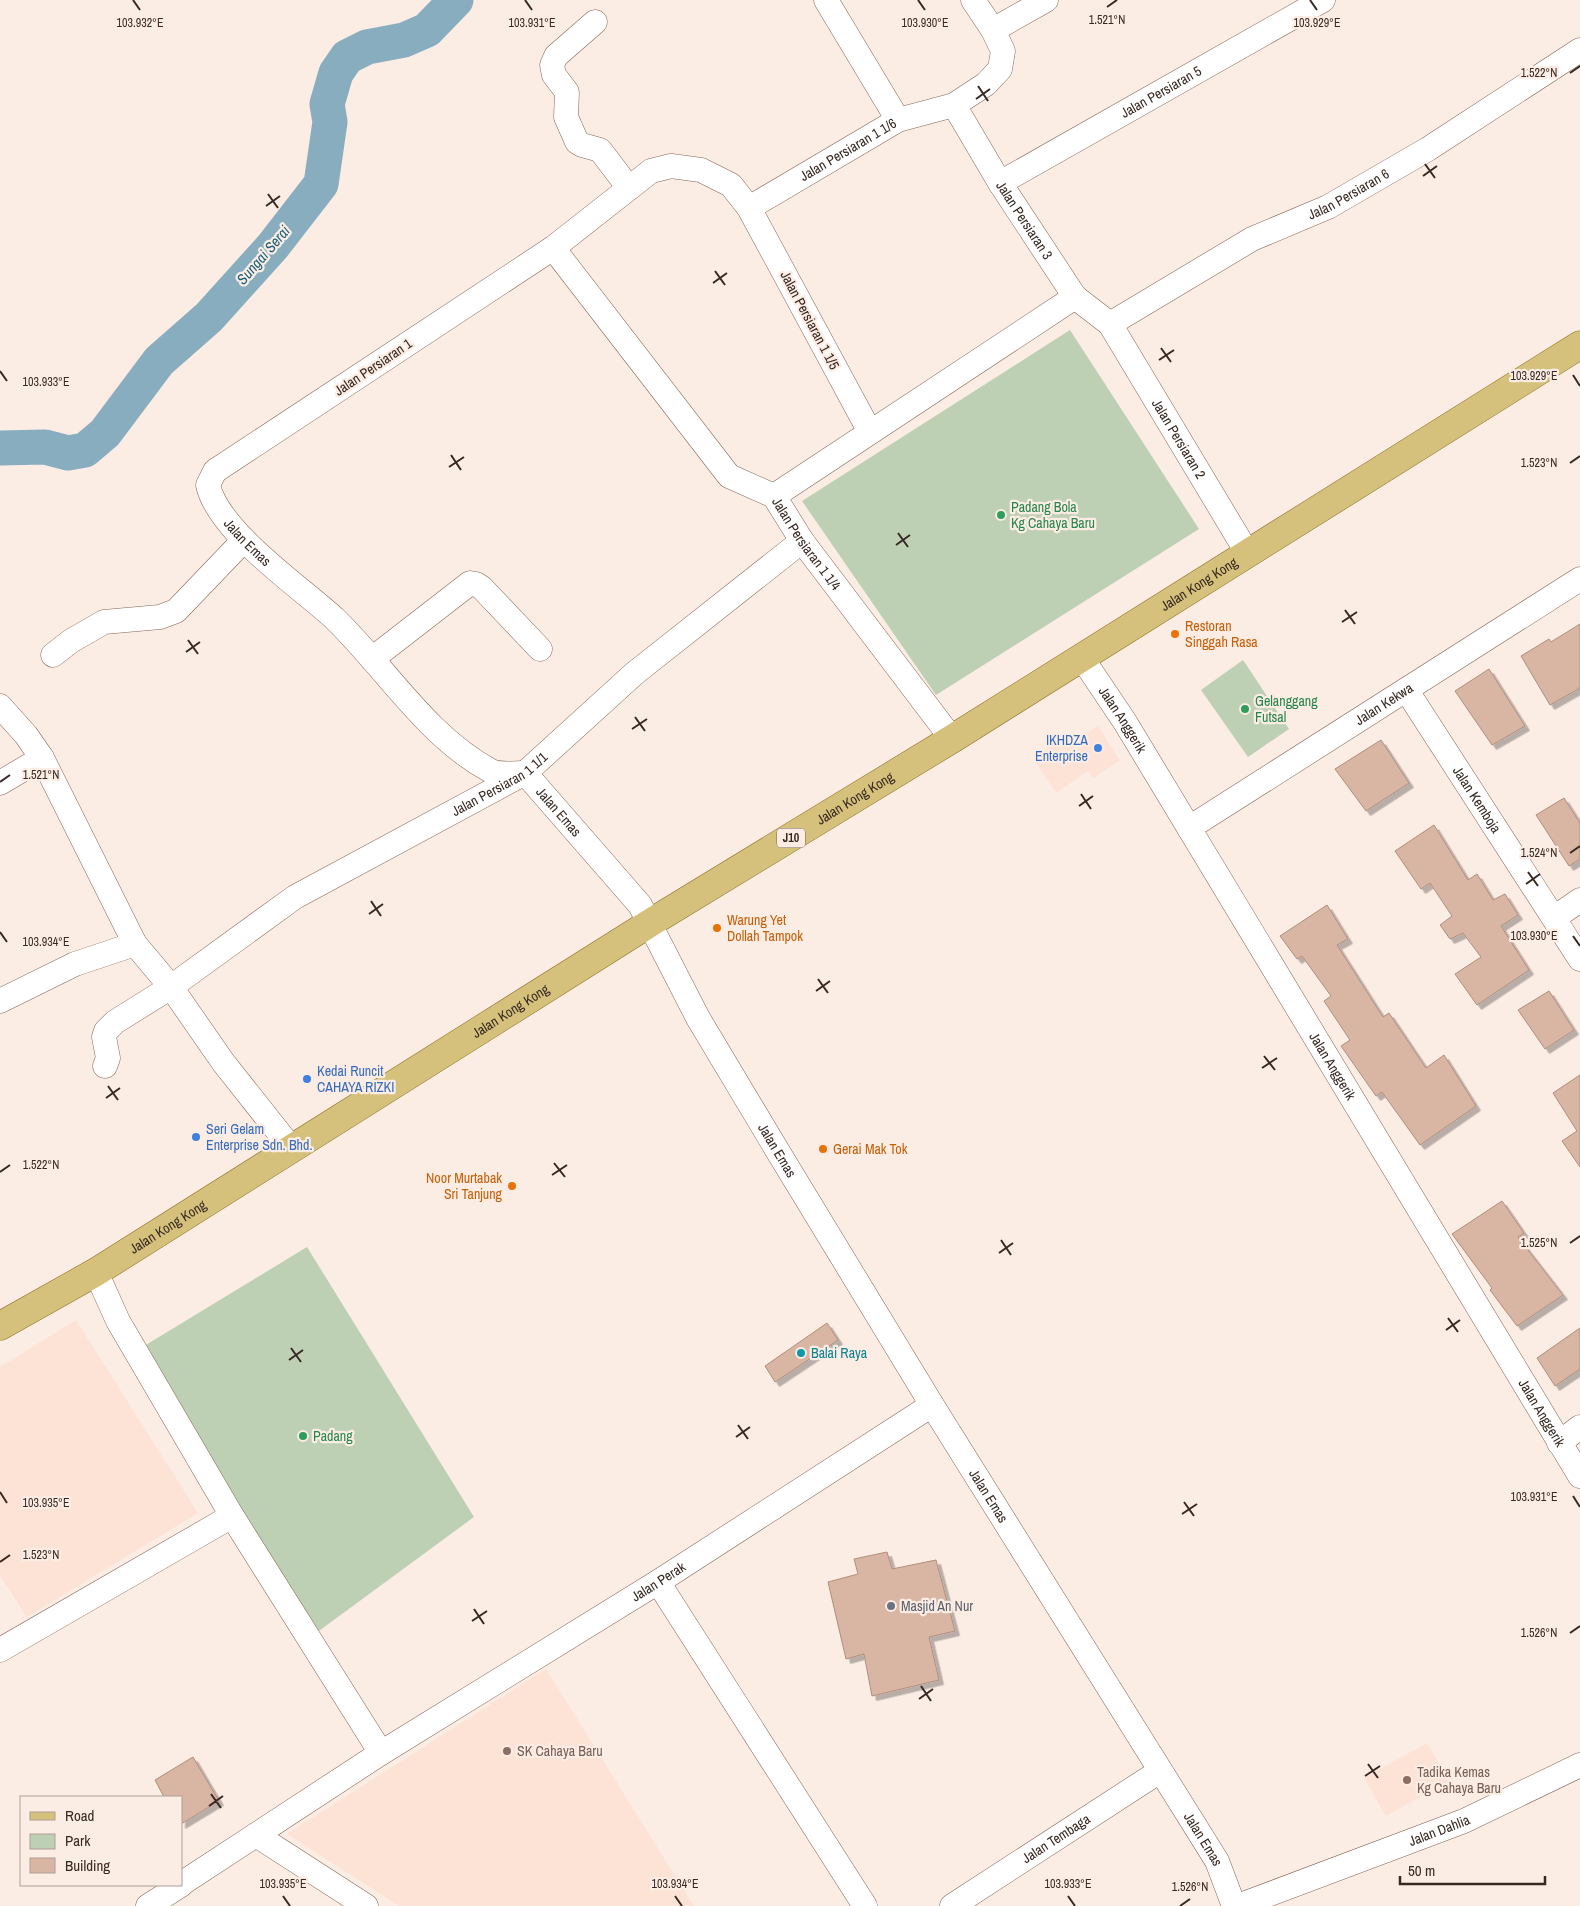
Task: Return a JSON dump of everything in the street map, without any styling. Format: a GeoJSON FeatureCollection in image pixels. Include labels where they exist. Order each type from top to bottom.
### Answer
{"type":"FeatureCollection","features":[{"type":"Feature","properties":{"kind":"main road","name":"Jalan Kong Kong"},"geometry":{"type":"LineString","coordinates":[[4,1320],[96,1272],[650,923],[952,739],[1580,345]]}},
{"type":"Feature","properties":{"kind":"street"},"geometry":{"type":"LineString","coordinates":[[826,0],[898,120]]}},
{"type":"Feature","properties":{"kind":"street","name":"Jalan Persiaran 1 1/6"},"geometry":{"type":"LineString","coordinates":[[749,208],[898,120],[954,105],[986,84],[1000,69],[1003,51],[993,30],[973,0]]}},
{"type":"Feature","properties":{"kind":"street"},"geometry":{"type":"LineString","coordinates":[[993,30],[1046,0]]}},
{"type":"Feature","properties":{"kind":"street","name":"Jalan Persiaran 5"},"geometry":{"type":"LineString","coordinates":[[1000,183],[1323,0]]}},
{"type":"Feature","properties":{"kind":"street"},"geometry":{"type":"LineString","coordinates":[[595,22],[556,56],[552,65],[554,75],[566,92],[566,117],[577,142],[582,146],[600,150],[629,188]]}},
{"type":"Feature","properties":{"kind":"street","name":"Jalan Persiaran 6"},"geometry":{"type":"LineString","coordinates":[[1110,324],[1252,239],[1328,207],[1428,149],[1580,50]]}},
{"type":"Feature","properties":{"kind":"street","name":"Jalan Persiaran 3"},"geometry":{"type":"LineString","coordinates":[[954,105],[1000,183],[1075,297],[1110,324]]}},
{"type":"Feature","properties":{"kind":"street","name":"Jalan Persiaran 1 1/5"},"geometry":{"type":"LineString","coordinates":[[629,188],[651,171],[670,166],[701,170],[731,185],[749,208],[870,432]]}},
{"type":"Feature","properties":{"kind":"street","name":"Jalan Persiaran 1"},"geometry":{"type":"LineString","coordinates":[[211,497],[208,485],[215,471],[553,248],[629,188]]}},
{"type":"Feature","properties":{"kind":"street","name":"Jalan Persiaran 1 1/4"},"geometry":{"type":"LineString","coordinates":[[553,248],[729,476],[774,496],[802,541],[952,739]]}},
{"type":"Feature","properties":{"kind":"street"},"geometry":{"type":"LineString","coordinates":[[774,496],[1075,297]]}},
{"type":"Feature","properties":{"kind":"street","name":"Jalan Persiaran 2"},"geometry":{"type":"LineString","coordinates":[[1110,324],[1248,554]]}},
{"type":"Feature","properties":{"kind":"street","name":"Jalan Emas"},"geometry":{"type":"LineString","coordinates":[[211,497],[244,540],[334,619],[447,740],[493,772],[525,774],[640,905],[698,1018],[932,1405],[1217,1862],[1234,1906]]}},
{"type":"Feature","properties":{"kind":"street"},"geometry":{"type":"LineString","coordinates":[[53,655],[78,637],[104,622],[160,616],[176,611],[244,540]]}},
{"type":"Feature","properties":{"kind":"street","name":"Jalan Persiaran 1 1/1"},"geometry":{"type":"LineString","coordinates":[[105,1066],[108,1058],[104,1037],[106,1031],[171,987],[294,897],[525,774],[635,673],[802,541]]}},
{"type":"Feature","properties":{"kind":"street","name":"Jalan Kekwa"},"geometry":{"type":"LineString","coordinates":[[1189,828],[1407,691],[1580,579]]}},
{"type":"Feature","properties":{"kind":"street"},"geometry":{"type":"LineString","coordinates":[[372,660],[470,583],[482,588],[540,649]]}},
{"type":"Feature","properties":{"kind":"street","name":"Jalan Anggerik"},"geometry":{"type":"LineString","coordinates":[[1082,658],[1125,722],[1580,1476]]}},
{"type":"Feature","properties":{"kind":"street","name":"Jalan Kemboja"},"geometry":{"type":"LineString","coordinates":[[1407,691],[1580,959]]}},
{"type":"Feature","properties":{"kind":"street"},"geometry":{"type":"LineString","coordinates":[[0,706],[26,735],[42,758],[135,944],[171,987],[224,1062],[291,1148]]}},
{"type":"Feature","properties":{"kind":"street"},"geometry":{"type":"LineString","coordinates":[[0,783],[42,758]]}},
{"type":"Feature","properties":{"kind":"street"},"geometry":{"type":"LineString","coordinates":[[1554,918],[1580,900]]}},
{"type":"Feature","properties":{"kind":"street"},"geometry":{"type":"LineString","coordinates":[[0,1001],[75,964],[135,944]]}},
{"type":"Feature","properties":{"kind":"street"},"geometry":{"type":"LineString","coordinates":[[96,1272],[118,1321],[232,1516],[381,1753]]}},
{"type":"Feature","properties":{"kind":"street","name":"Jalan Perak"},"geometry":{"type":"LineString","coordinates":[[182,1884],[381,1753],[658,1582],[932,1405]]}},
{"type":"Feature","properties":{"kind":"street"},"geometry":{"type":"LineString","coordinates":[[1559,1443],[1580,1427]]}},
{"type":"Feature","properties":{"kind":"street"},"geometry":{"type":"LineString","coordinates":[[0,1650],[232,1516]]}},
{"type":"Feature","properties":{"kind":"street"},"geometry":{"type":"LineString","coordinates":[[658,1582],[865,1906]]}},
{"type":"Feature","properties":{"kind":"street","name":"Jalan Dahlia"},"geometry":{"type":"LineString","coordinates":[[1238,1906],[1464,1821],[1580,1765]]}},
{"type":"Feature","properties":{"kind":"street","name":"Jalan Tembaga"},"geometry":{"type":"LineString","coordinates":[[952,1906],[1160,1771]]}},
{"type":"Feature","properties":{"kind":"street"},"geometry":{"type":"LineString","coordinates":[[256,1835],[366,1906]]}},
{"type":"Feature","properties":{"kind":"street","name":"Jalan Perak"},"geometry":{"type":"LineString","coordinates":[[148,1906],[179,1886]]}},
{"type":"Feature","properties":{"kind":"shaded area"},"geometry":{"type":"Polygon","coordinates":[[[1098,726],[1120,760],[1093,778],[1088,771],[1056,793],[1033,758],[1065,737],[1073,742],[1098,726]]]}},
{"type":"Feature","properties":{"kind":"shaded area"},"geometry":{"type":"Polygon","coordinates":[[[76,1320],[198,1513],[27,1617],[0,1576],[0,1367],[76,1320]]]}},
{"type":"Feature","properties":{"kind":"shaded area","name":"SK Cahaya Baru"},"geometry":{"type":"Polygon","coordinates":[[[546,1669],[694,1906],[399,1906],[287,1834],[546,1669]]]}},
{"type":"Feature","properties":{"kind":"shaded area","name":"Tadika Kemas Kg Cahaya Baru"},"geometry":{"type":"Polygon","coordinates":[[[1427,1743],[1449,1781],[1386,1816],[1364,1778],[1427,1743]]]}},
{"type":"Feature","properties":{"kind":"green space","name":"Padang Bola Kg Cahaya Baru"},"geometry":{"type":"Polygon","coordinates":[[[1070,330],[1199,529],[936,695],[802,501],[1070,330]]]}},
{"type":"Feature","properties":{"kind":"green space","name":"Gelanggang Futsal"},"geometry":{"type":"Polygon","coordinates":[[[1243,660],[1289,729],[1248,757],[1201,690],[1243,660]]]}},
{"type":"Feature","properties":{"kind":"green space","name":"Padang"},"geometry":{"type":"Polygon","coordinates":[[[307,1247],[474,1517],[312,1636],[131,1354],[307,1247]]]}},
{"type":"Feature","properties":{"kind":"building"},"geometry":{"type":"Polygon","coordinates":[[[1580,624],[1580,688],[1550,705],[1521,656],[1549,639],[1551,642],[1580,624]]]}},
{"type":"Feature","properties":{"kind":"building"},"geometry":{"type":"Polygon","coordinates":[[[1489,669],[1525,726],[1492,745],[1455,691],[1489,669]]]}},
{"type":"Feature","properties":{"kind":"building"},"geometry":{"type":"Polygon","coordinates":[[[1381,740],[1409,783],[1366,811],[1335,769],[1381,740]]]}},
{"type":"Feature","properties":{"kind":"building"},"geometry":{"type":"Polygon","coordinates":[[[1564,798],[1580,823],[1580,859],[1569,866],[1536,815],[1564,798]]]}},
{"type":"Feature","properties":{"kind":"building"},"geometry":{"type":"Polygon","coordinates":[[[1434,825],[1468,880],[1477,874],[1493,900],[1505,894],[1518,915],[1501,926],[1529,970],[1477,1005],[1455,974],[1481,957],[1463,933],[1450,939],[1440,925],[1452,916],[1430,883],[1421,889],[1395,851],[1434,825]]]}},
{"type":"Feature","properties":{"kind":"building"},"geometry":{"type":"Polygon","coordinates":[[[1327,905],[1348,939],[1337,945],[1383,1017],[1389,1013],[1426,1068],[1444,1055],[1476,1106],[1420,1145],[1382,1092],[1376,1096],[1341,1046],[1350,1040],[1324,1001],[1331,996],[1302,956],[1297,959],[1280,936],[1327,905]]]}},
{"type":"Feature","properties":{"kind":"building"},"geometry":{"type":"Polygon","coordinates":[[[1549,991],[1574,1030],[1545,1049],[1518,1010],[1549,991]]]}},
{"type":"Feature","properties":{"kind":"building"},"geometry":{"type":"Polygon","coordinates":[[[1580,1075],[1580,1167],[1562,1141],[1577,1131],[1553,1093],[1580,1075]]]}},
{"type":"Feature","properties":{"kind":"building"},"geometry":{"type":"Polygon","coordinates":[[[1502,1201],[1524,1233],[1518,1237],[1563,1295],[1517,1326],[1490,1290],[1492,1288],[1452,1234],[1502,1201]]]}},
{"type":"Feature","properties":{"kind":"building","name":"Balai Raya"},"geometry":{"type":"Polygon","coordinates":[[[827,1323],[838,1340],[775,1382],[765,1366],[827,1323]]]}},
{"type":"Feature","properties":{"kind":"building"},"geometry":{"type":"Polygon","coordinates":[[[1580,1328],[1580,1369],[1555,1386],[1537,1358],[1580,1328]]]}},
{"type":"Feature","properties":{"kind":"building","name":"Masjid An Nur"},"geometry":{"type":"Polygon","coordinates":[[[887,1552],[892,1569],[936,1560],[955,1631],[929,1637],[939,1680],[872,1696],[864,1654],[846,1659],[828,1582],[858,1574],[854,1559],[887,1552]]]}},
{"type":"Feature","properties":{"kind":"building"},"geometry":{"type":"Polygon","coordinates":[[[193,1757],[219,1801],[182,1823],[182,1796],[163,1796],[155,1780],[193,1757]]]}},
{"type":"Feature","properties":{"kind":"waterway","name":"Sungai Serai"},"geometry":{"type":"LineString","coordinates":[[0,448],[45,447],[68,453],[85,450],[105,433],[159,361],[209,317],[273,246],[321,184],[330,122],[327,104],[336,73],[347,57],[367,47],[404,40],[427,30],[456,0]]}},
{"type":"Feature","properties":{"kind":"place","name":"Padang Bola Kg Cahaya Baru"},"geometry":{"type":"Point","coordinates":[1001,515]}},
{"type":"Feature","properties":{"kind":"place","name":"Restoran Singgah Rasa"},"geometry":{"type":"Point","coordinates":[1175,634]}},
{"type":"Feature","properties":{"kind":"place","name":"Gelanggang Futsal"},"geometry":{"type":"Point","coordinates":[1245,709]}},
{"type":"Feature","properties":{"kind":"place","name":"IKHDZA Enterprise"},"geometry":{"type":"Point","coordinates":[1098,748]}},
{"type":"Feature","properties":{"kind":"place","name":"Warung Yet Dollah Tampok"},"geometry":{"type":"Point","coordinates":[717,928]}},
{"type":"Feature","properties":{"kind":"place","name":"Kedai Runcit CAHAYA RIZKI"},"geometry":{"type":"Point","coordinates":[307,1079]}},
{"type":"Feature","properties":{"kind":"place","name":"Seri Gelam Enterprise Sdn. Bhd."},"geometry":{"type":"Point","coordinates":[196,1137]}},
{"type":"Feature","properties":{"kind":"place","name":"Gerai Mak Tok"},"geometry":{"type":"Point","coordinates":[823,1149]}},
{"type":"Feature","properties":{"kind":"place","name":"Noor Murtabak Sri Tanjung"},"geometry":{"type":"Point","coordinates":[512,1186]}},
{"type":"Feature","properties":{"kind":"place","name":"Balai Raya"},"geometry":{"type":"Point","coordinates":[801,1353]}},
{"type":"Feature","properties":{"kind":"place","name":"Padang"},"geometry":{"type":"Point","coordinates":[303,1436]}},
{"type":"Feature","properties":{"kind":"place","name":"Masjid An Nur"},"geometry":{"type":"Point","coordinates":[891,1606]}},
{"type":"Feature","properties":{"kind":"place","name":"SK Cahaya Baru"},"geometry":{"type":"Point","coordinates":[507,1751]}},
{"type":"Feature","properties":{"kind":"place","name":"Tadika Kemas Kg Cahaya Baru"},"geometry":{"type":"Point","coordinates":[1407,1780]}}]}
